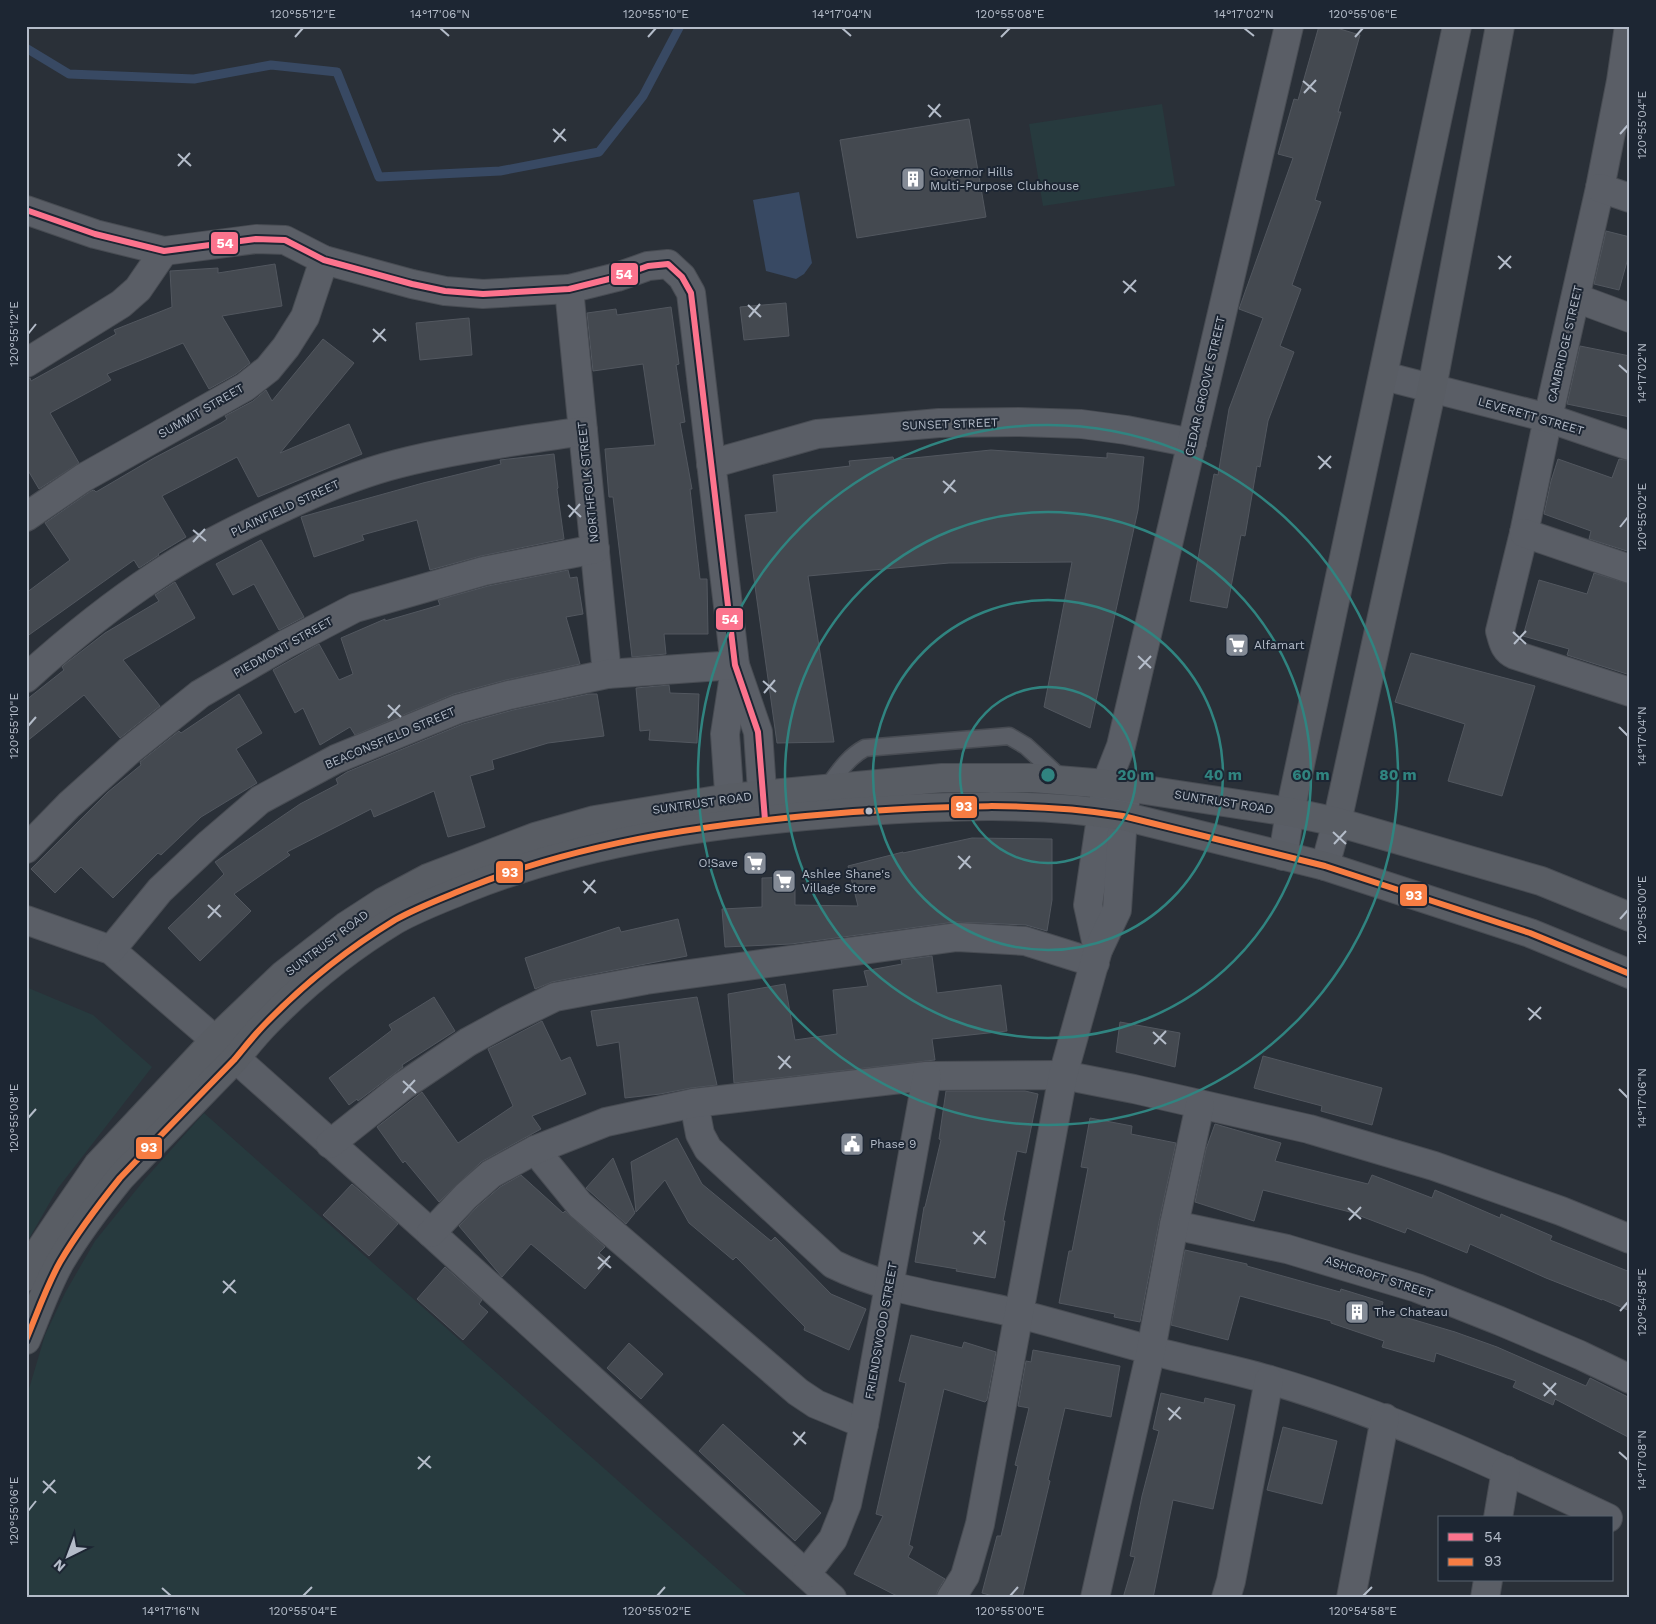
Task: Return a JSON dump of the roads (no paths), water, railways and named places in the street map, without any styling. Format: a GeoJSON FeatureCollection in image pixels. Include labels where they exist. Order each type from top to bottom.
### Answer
{"type":"FeatureCollection","features":[{"type":"Feature","properties":{"kind":"street","name":"CEDAR GROOVE STREET"},"geometry":{"type":"LineString","coordinates":[[1117,786],[1121,746],[1289,26]]}},
{"type":"Feature","properties":{"kind":"street"},"geometry":{"type":"LineString","coordinates":[[1283,856],[1290,812],[1457,26]]}},
{"type":"Feature","properties":{"kind":"street"},"geometry":{"type":"LineString","coordinates":[[1325,866],[1432,388],[1500,26]]}},
{"type":"Feature","properties":{"kind":"street","name":"CAMBRIDGE STREET"},"geometry":{"type":"LineString","coordinates":[[1629,26],[1625,82],[1548,418],[1524,533],[1500,631],[1508,652],[1630,692]]}},
{"type":"Feature","properties":{"kind":"street"},"geometry":{"type":"LineString","coordinates":[[1600,188],[1630,198]]}},
{"type":"Feature","properties":{"kind":"street"},"geometry":{"type":"LineString","coordinates":[[26,210],[95,234],[164,251],[256,238],[285,240],[324,260],[445,291],[483,294],[569,289],[617,277],[648,266],[668,264],[682,277],[691,293],[735,665],[758,732],[763,808]]}},
{"type":"Feature","properties":{"kind":"street"},"geometry":{"type":"LineString","coordinates":[[28,355],[121,304],[138,289],[164,251]]}},
{"type":"Feature","properties":{"kind":"street","name":"SUMMIT STREET"},"geometry":{"type":"LineString","coordinates":[[26,518],[83,478],[245,387],[268,369],[286,347],[305,317],[324,260]]}},
{"type":"Feature","properties":{"kind":"street","name":"NORTHFOLK STREET"},"geometry":{"type":"LineString","coordinates":[[569,289],[608,674]]}},
{"type":"Feature","properties":{"kind":"street"},"geometry":{"type":"LineString","coordinates":[[1576,298],[1630,318]]}},
{"type":"Feature","properties":{"kind":"street","name":"LEVERETT STREET"},"geometry":{"type":"LineString","coordinates":[[1384,376],[1548,418],[1630,446]]}},
{"type":"Feature","properties":{"kind":"street","name":"SUNSET STREET"},"geometry":{"type":"LineString","coordinates":[[711,464],[817,434],[939,423],[1019,422],[1081,424],[1126,430],[1192,443]]}},
{"type":"Feature","properties":{"kind":"street","name":"PLAINFIELD STREET"},"geometry":{"type":"LineString","coordinates":[[26,678],[101,616],[157,575],[251,522],[325,488],[395,464],[442,452],[583,431]]}},
{"type":"Feature","properties":{"kind":"street"},"geometry":{"type":"LineString","coordinates":[[1524,533],[1630,569]]}},
{"type":"Feature","properties":{"kind":"street","name":"PIEDMONT STREET"},"geometry":{"type":"LineString","coordinates":[[26,849],[69,805],[145,737],[200,694],[286,644],[355,608],[484,571],[595,549]]}},
{"type":"Feature","properties":{"kind":"street"},"geometry":{"type":"LineString","coordinates":[[730,811],[725,734],[735,665]]}},
{"type":"Feature","properties":{"kind":"street","name":"BEACONSFIELD STREET"},"geometry":{"type":"LineString","coordinates":[[111,950],[160,890],[260,800],[336,760],[458,709],[509,695],[608,674],[735,665]]}},
{"type":"Feature","properties":{"kind":"street","name":"SUNTRUST ROAD"},"geometry":{"type":"LineString","coordinates":[[763,808],[827,788],[942,778],[1033,778],[1117,786],[1290,812],[1336,822],[1541,881],[1630,917]]}},
{"type":"Feature","properties":{"kind":"street"},"geometry":{"type":"LineString","coordinates":[[951,1598],[965,1576],[980,1524],[1063,1075],[1096,956],[1088,904],[1113,814],[1117,786]]}},
{"type":"Feature","properties":{"kind":"street","name":"SUNTRUST ROAD"},"geometry":{"type":"LineString","coordinates":[[26,1277],[56,1225],[98,1165],[215,1040],[283,976],[346,926],[383,902],[428,878],[535,837],[595,820],[763,808],[1031,806],[1113,814],[1325,866],[1530,933],[1630,974]]}},
{"type":"Feature","properties":{"kind":"street","name":"SUNTRUST ROAD"},"geometry":{"type":"LineString","coordinates":[[26,1340],[60,1262],[120,1178],[297,992],[360,944],[397,919],[437,900],[487,880],[538,863],[730,811]]}},
{"type":"Feature","properties":{"kind":"street"},"geometry":{"type":"LineString","coordinates":[[26,920],[111,950],[431,1233],[832,1598]]}},
{"type":"Feature","properties":{"kind":"street"},"geometry":{"type":"LineString","coordinates":[[330,1144],[404,1086],[468,1042],[555,997],[646,980],[957,937],[1025,941],[1096,956]]}},
{"type":"Feature","properties":{"kind":"street"},"geometry":{"type":"LineString","coordinates":[[431,1233],[466,1196],[491,1174],[535,1150],[606,1122],[694,1103],[927,1076],[1063,1075],[1134,1089],[1309,1130],[1434,1166],[1561,1211],[1630,1239]]}},
{"type":"Feature","properties":{"kind":"street","name":"FRIENDSWOOD STREET"},"geometry":{"type":"LineString","coordinates":[[806,1574],[833,1539],[847,1504],[864,1424],[927,1076]]}},
{"type":"Feature","properties":{"kind":"street"},"geometry":{"type":"LineString","coordinates":[[694,1103],[700,1134],[708,1149],[833,1264],[851,1273],[889,1287],[1018,1314],[1269,1380],[1385,1418],[1506,1470],[1604,1516]]}},
{"type":"Feature","properties":{"kind":"street"},"geometry":{"type":"LineString","coordinates":[[1095,1598],[1151,1350],[1174,1225],[1200,1105]]}},
{"type":"Feature","properties":{"kind":"street"},"geometry":{"type":"LineString","coordinates":[[535,1150],[580,1205],[798,1392],[816,1404],[864,1424]]}},
{"type":"Feature","properties":{"kind":"street","name":"ASHCROFT STREET"},"geometry":{"type":"LineString","coordinates":[[1174,1225],[1287,1249],[1417,1288],[1580,1355],[1630,1379]]}},
{"type":"Feature","properties":{"kind":"street"},"geometry":{"type":"LineString","coordinates":[[1226,1598],[1231,1581],[1269,1380]]}},
{"type":"Feature","properties":{"kind":"street"},"geometry":{"type":"LineString","coordinates":[[1351,1598],[1385,1418]]}},
{"type":"Feature","properties":{"kind":"street"},"geometry":{"type":"LineString","coordinates":[[1498,1516],[1506,1470]]}},
{"type":"Feature","properties":{"kind":"street"},"geometry":{"type":"LineString","coordinates":[[1614,1521],[1630,1528]]}},
{"type":"Feature","properties":{"kind":"street"},"geometry":{"type":"LineString","coordinates":[[1484,1598],[1488,1582]]}},
{"type":"Feature","properties":{"kind":"lane"},"geometry":{"type":"LineString","coordinates":[[827,788],[847,762],[856,753],[865,748],[1009,736],[1026,746],[1063,780]]}},
{"type":"Feature","properties":{"kind":"water"},"geometry":{"type":"Polygon","coordinates":[[[799,192],[812,263],[804,274],[796,279],[766,271],[753,200],[799,192]]]}},
{"type":"Feature","properties":{"kind":"waterway"},"geometry":{"type":"LineString","coordinates":[[26,48],[69,74],[194,79],[271,65],[337,72],[379,177],[500,171],[599,152],[643,96],[680,26]]}},
{"type":"Feature","properties":{"kind":"place","name":"Governor Hills Multi-Purpose Clubhouse"},"geometry":{"type":"Point","coordinates":[913,179]}},
{"type":"Feature","properties":{"kind":"place","name":"Alfamart"},"geometry":{"type":"Point","coordinates":[1237,645]}},
{"type":"Feature","properties":{"kind":"place","name":"O!Save"},"geometry":{"type":"Point","coordinates":[755,863]}},
{"type":"Feature","properties":{"kind":"place","name":"Ashlee Shane's Village Store"},"geometry":{"type":"Point","coordinates":[784,881]}},
{"type":"Feature","properties":{"kind":"place","name":"Phase 9"},"geometry":{"type":"Point","coordinates":[852,1144]}},
{"type":"Feature","properties":{"kind":"place","name":"The Chateau"},"geometry":{"type":"Point","coordinates":[1357,1312]}}]}
